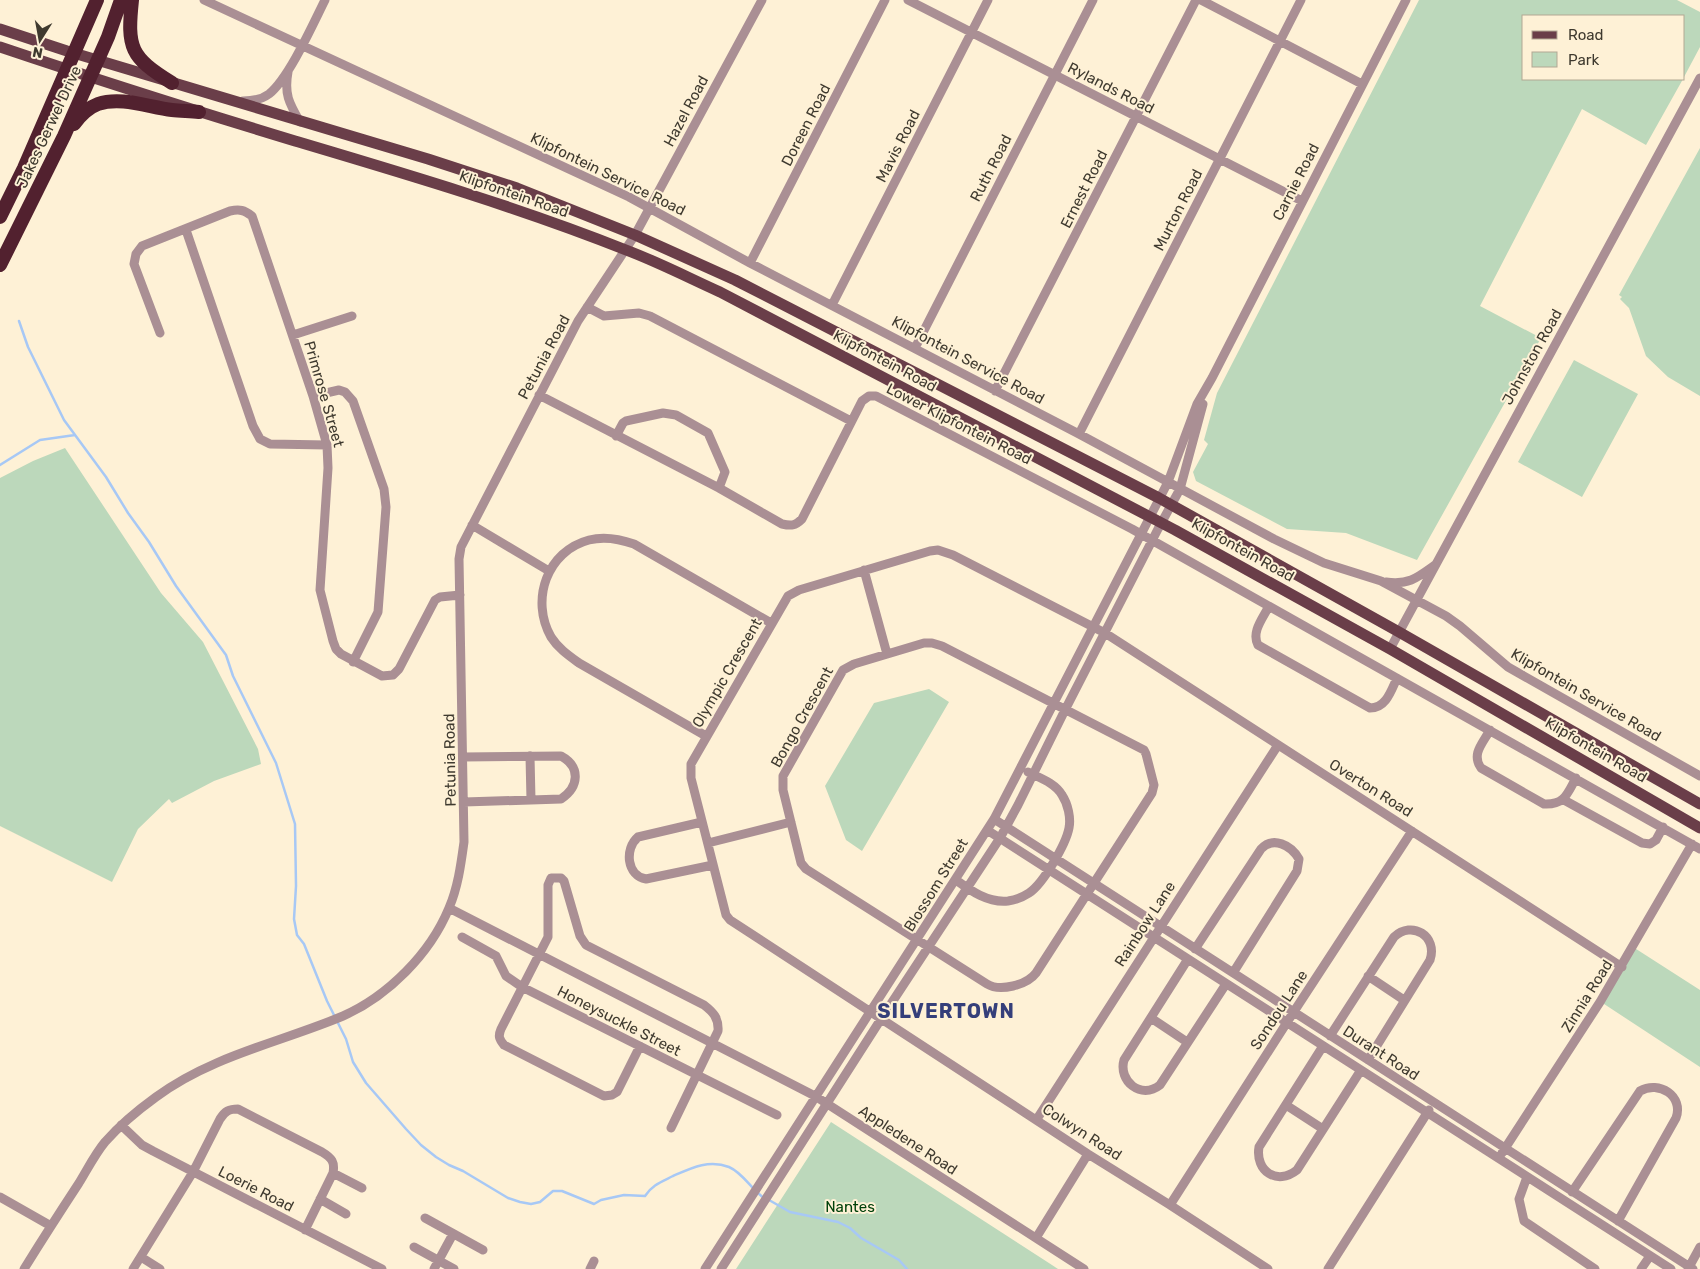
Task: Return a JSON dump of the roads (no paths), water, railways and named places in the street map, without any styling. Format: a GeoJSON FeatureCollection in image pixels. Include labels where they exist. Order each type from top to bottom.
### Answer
{"type":"FeatureCollection","features":[{"type":"Feature","properties":{"kind":"highway","name":"Jakes Gerwel Drive"},"geometry":{"type":"LineString","coordinates":[[0,217],[24,168],[97,0]]}},
{"type":"Feature","properties":{"kind":"highway","name":"Jakes Gerwel Drive"},"geometry":{"type":"LineString","coordinates":[[0,265],[64,136],[98,60],[121,0]]}},
{"type":"Feature","properties":{"kind":"highway"},"geometry":{"type":"LineString","coordinates":[[132,0],[129,27],[134,49],[148,67],[172,83]]}},
{"type":"Feature","properties":{"kind":"highway"},"geometry":{"type":"LineString","coordinates":[[64,136],[81,115],[100,104],[110,102],[128,102],[173,110],[199,112]]}},
{"type":"Feature","properties":{"kind":"main road","name":"Klipfontein Road"},"geometry":{"type":"LineString","coordinates":[[0,29],[230,101],[428,159],[517,188],[736,280],[1160,498],[1700,804]]}},
{"type":"Feature","properties":{"kind":"main road","name":"Klipfontein Road"},"geometry":{"type":"LineString","coordinates":[[0,47],[90,78],[507,206],[626,250],[720,292],[1162,522],[1390,649],[1700,828]]}},
{"type":"Feature","properties":{"kind":"street","name":"Klipfontein Service Road"},"geometry":{"type":"LineString","coordinates":[[204,0],[594,180],[1304,554],[1324,563],[1381,582],[1417,600],[1460,626],[1508,667],[1700,776]]}},
{"type":"Feature","properties":{"kind":"street"},"geometry":{"type":"LineString","coordinates":[[230,101],[254,101],[268,95],[277,86],[302,45],[325,0]]}},
{"type":"Feature","properties":{"kind":"street","name":"Hazel Road"},"geometry":{"type":"LineString","coordinates":[[635,236],[762,0]]}},
{"type":"Feature","properties":{"kind":"street","name":"Doreen Road"},"geometry":{"type":"LineString","coordinates":[[750,263],[885,0]]}},
{"type":"Feature","properties":{"kind":"street","name":"Rylands Road"},"geometry":{"type":"LineString","coordinates":[[908,0],[1302,201]]}},
{"type":"Feature","properties":{"kind":"street","name":"Mavis Road"},"geometry":{"type":"LineString","coordinates":[[832,305],[988,0]]}},
{"type":"Feature","properties":{"kind":"street","name":"Ruth Road"},"geometry":{"type":"LineString","coordinates":[[915,348],[1093,0]]}},
{"type":"Feature","properties":{"kind":"street","name":"Ernest Road"},"geometry":{"type":"LineString","coordinates":[[995,390],[1196,0]]}},
{"type":"Feature","properties":{"kind":"street"},"geometry":{"type":"LineString","coordinates":[[1201,0],[1362,84]]}},
{"type":"Feature","properties":{"kind":"street","name":"Murton Road"},"geometry":{"type":"LineString","coordinates":[[1079,434],[1301,0]]}},
{"type":"Feature","properties":{"kind":"street","name":"Carnie Road"},"geometry":{"type":"LineString","coordinates":[[1160,498],[1168,482],[1197,404],[1406,0]]}},
{"type":"Feature","properties":{"kind":"street"},"geometry":{"type":"LineString","coordinates":[[288,70],[287,98],[300,122]]}},
{"type":"Feature","properties":{"kind":"street","name":"Johnston Road"},"geometry":{"type":"LineString","coordinates":[[1390,649],[1700,78]]}},
{"type":"Feature","properties":{"kind":"street","name":"Primrose Street"},"geometry":{"type":"LineString","coordinates":[[160,333],[134,264],[138,249],[236,210],[242,210],[252,216],[314,396],[327,444],[328,468],[320,590],[336,649],[353,662],[382,676],[393,675],[399,669],[434,600],[440,597],[460,595]]}},
{"type":"Feature","properties":{"kind":"street"},"geometry":{"type":"LineString","coordinates":[[186,230],[253,426],[260,439],[270,444],[327,444]]}},
{"type":"Feature","properties":{"kind":"street","name":"Petunia Road"},"geometry":{"type":"LineString","coordinates":[[24,1269],[104,1144],[121,1125],[156,1097],[183,1079],[222,1061],[322,1024],[362,1006],[391,986],[408,969],[435,934],[449,908],[462,863],[465,828],[459,558],[461,548],[587,306],[635,236]]}},
{"type":"Feature","properties":{"kind":"street"},"geometry":{"type":"LineString","coordinates":[[539,395],[718,488],[782,524],[790,526],[797,524],[802,519],[851,421],[650,316],[639,313],[604,316],[587,306]]}},
{"type":"Feature","properties":{"kind":"street"},"geometry":{"type":"LineString","coordinates":[[293,336],[352,316]]}},
{"type":"Feature","properties":{"kind":"street","name":"Carnie Road"},"geometry":{"type":"LineString","coordinates":[[1171,505],[1180,488],[1212,378]]}},
{"type":"Feature","properties":{"kind":"street"},"geometry":{"type":"LineString","coordinates":[[314,396],[339,390],[349,395],[353,401],[386,496],[378,612],[353,662]]}},
{"type":"Feature","properties":{"kind":"street","name":"Lower Klipfontein Road"},"geometry":{"type":"LineString","coordinates":[[851,421],[865,397],[876,396],[1152,541],[1696,846]]}},
{"type":"Feature","properties":{"kind":"street"},"geometry":{"type":"LineString","coordinates":[[616,436],[622,423],[626,421],[663,412],[676,415],[702,429],[711,438],[725,472],[718,488]]}},
{"type":"Feature","properties":{"kind":"street","name":"Blossom Street"},"geometry":{"type":"LineString","coordinates":[[705,1269],[761,1179],[918,940],[994,819],[1092,626],[1160,498]]}},
{"type":"Feature","properties":{"kind":"street","name":"Blossom Street"},"geometry":{"type":"LineString","coordinates":[[721,1269],[881,1019],[1000,838],[1171,505]]}},
{"type":"Feature","properties":{"kind":"street"},"geometry":{"type":"LineString","coordinates":[[472,525],[549,571]]}},
{"type":"Feature","properties":{"kind":"street"},"geometry":{"type":"LineString","coordinates":[[706,736],[579,662],[562,650],[551,637],[543,614],[542,596],[549,571],[555,562],[576,546],[589,540],[600,538],[616,539],[634,544],[771,623]]}},
{"type":"Feature","properties":{"kind":"street","name":"Olympic Crescent"},"geometry":{"type":"LineString","coordinates":[[871,1012],[730,920],[726,915],[690,771],[706,736],[784,601],[792,594],[864,570],[930,551],[946,552],[1104,633]]}},
{"type":"Feature","properties":{"kind":"street"},"geometry":{"type":"LineString","coordinates":[[1381,582],[1408,582],[1437,564]]}},
{"type":"Feature","properties":{"kind":"street"},"geometry":{"type":"LineString","coordinates":[[864,570],[887,654]]}},
{"type":"Feature","properties":{"kind":"street"},"geometry":{"type":"LineString","coordinates":[[1269,606],[1255,632],[1255,639],[1258,644],[1370,708],[1377,708],[1384,703],[1398,678]]}},
{"type":"Feature","properties":{"kind":"street","name":"Overton Road"},"geometry":{"type":"LineString","coordinates":[[1104,633],[1622,967]]}},
{"type":"Feature","properties":{"kind":"street","name":"Bongo Crescent"},"geometry":{"type":"LineString","coordinates":[[924,643],[942,646],[1144,750],[1154,785],[1152,793],[1036,973],[1027,982],[992,988],[806,869],[801,863],[782,781],[785,772],[843,670],[854,664],[887,654],[924,643]]}},
{"type":"Feature","properties":{"kind":"street"},"geometry":{"type":"LineString","coordinates":[[1490,730],[1477,754],[1477,762],[1481,768],[1544,804],[1553,804],[1564,800],[1576,778]]}},
{"type":"Feature","properties":{"kind":"street","name":"Rainbow Lane"},"geometry":{"type":"LineString","coordinates":[[1037,1119],[1153,936],[1278,746]]}},
{"type":"Feature","properties":{"kind":"street"},"geometry":{"type":"LineString","coordinates":[[530,756],[531,800]]}},
{"type":"Feature","properties":{"kind":"street"},"geometry":{"type":"LineString","coordinates":[[463,757],[560,756],[569,760],[574,770],[575,783],[570,793],[561,799],[464,802]]}},
{"type":"Feature","properties":{"kind":"street"},"geometry":{"type":"LineString","coordinates":[[956,880],[968,889],[986,898],[1008,901],[1020,898],[1036,887],[1067,839],[1070,826],[1067,805],[1062,794],[1055,786],[1021,768]]}},
{"type":"Feature","properties":{"kind":"street"},"geometry":{"type":"LineString","coordinates":[[1564,800],[1642,843],[1650,844],[1656,840],[1663,827]]}},
{"type":"Feature","properties":{"kind":"street","name":"Durant Road"},"geometry":{"type":"LineString","coordinates":[[994,819],[1690,1268]]}},
{"type":"Feature","properties":{"kind":"street"},"geometry":{"type":"LineString","coordinates":[[702,822],[638,837],[628,853],[634,873],[646,879],[713,865]]}},
{"type":"Feature","properties":{"kind":"street"},"geometry":{"type":"LineString","coordinates":[[708,842],[791,822]]}},
{"type":"Feature","properties":{"kind":"street","name":"Durant Road"},"geometry":{"type":"LineString","coordinates":[[987,830],[1671,1269]]}},
{"type":"Feature","properties":{"kind":"street","name":"Sondou Lane"},"geometry":{"type":"LineString","coordinates":[[1170,1205],[1293,1012],[1412,831]]}},
{"type":"Feature","properties":{"kind":"street"},"geometry":{"type":"LineString","coordinates":[[1195,949],[1260,849],[1265,844],[1273,842],[1279,843],[1291,850],[1299,859],[1297,871],[1233,973]]}},
{"type":"Feature","properties":{"kind":"street","name":"Zinnia Road"},"geometry":{"type":"LineString","coordinates":[[1498,1158],[1622,967],[1696,846]]}},
{"type":"Feature","properties":{"kind":"street"},"geometry":{"type":"LineString","coordinates":[[640,1046],[617,1092],[604,1096],[504,1045],[500,1041],[498,1034],[549,933],[548,885],[552,878],[561,878],[566,887],[582,942],[704,1005],[712,1011],[718,1024],[712,1044],[672,1128]]}},
{"type":"Feature","properties":{"kind":"street","name":"Appledene Road"},"geometry":{"type":"LineString","coordinates":[[449,908],[815,1096],[1084,1269]]}},
{"type":"Feature","properties":{"kind":"street"},"geometry":{"type":"LineString","coordinates":[[1330,1036],[1394,937],[1400,932],[1410,929],[1416,931],[1427,938],[1433,947],[1430,960],[1368,1060]]}},
{"type":"Feature","properties":{"kind":"street","name":"Honeysuckle Street"},"geometry":{"type":"LineString","coordinates":[[462,937],[496,956],[506,976],[522,988],[777,1116]]}},
{"type":"Feature","properties":{"kind":"street"},"geometry":{"type":"LineString","coordinates":[[1188,959],[1124,1060],[1122,1066],[1124,1077],[1140,1090],[1154,1089],[1160,1085],[1226,984]]}},
{"type":"Feature","properties":{"kind":"street"},"geometry":{"type":"LineString","coordinates":[[1368,976],[1404,1000]]}},
{"type":"Feature","properties":{"kind":"street","name":"Colwyn Road"},"geometry":{"type":"LineString","coordinates":[[871,1012],[1268,1269]]}},
{"type":"Feature","properties":{"kind":"street"},"geometry":{"type":"LineString","coordinates":[[1151,1018],[1187,1042]]}},
{"type":"Feature","properties":{"kind":"street"},"geometry":{"type":"LineString","coordinates":[[1323,1046],[1259,1148],[1258,1156],[1264,1171],[1275,1176],[1291,1175],[1296,1170],[1361,1070]]}},
{"type":"Feature","properties":{"kind":"street"},"geometry":{"type":"LineString","coordinates":[[1572,1192],[1640,1090],[1652,1087],[1665,1090],[1674,1097],[1678,1104],[1676,1118],[1618,1221]]}},
{"type":"Feature","properties":{"kind":"street"},"geometry":{"type":"LineString","coordinates":[[1328,1269],[1433,1103]]}},
{"type":"Feature","properties":{"kind":"street"},"geometry":{"type":"LineString","coordinates":[[1286,1105],[1323,1129]]}},
{"type":"Feature","properties":{"kind":"street"},"geometry":{"type":"LineString","coordinates":[[133,1269],[193,1172],[222,1114],[231,1109],[238,1109],[329,1156],[334,1165],[332,1173],[305,1230]]}},
{"type":"Feature","properties":{"kind":"street","name":"Loerie Road"},"geometry":{"type":"LineString","coordinates":[[121,1125],[142,1145],[382,1269]]}},
{"type":"Feature","properties":{"kind":"street"},"geometry":{"type":"LineString","coordinates":[[1036,1238],[1088,1154]]}},
{"type":"Feature","properties":{"kind":"street"},"geometry":{"type":"LineString","coordinates":[[332,1173],[362,1188]]}},
{"type":"Feature","properties":{"kind":"street"},"geometry":{"type":"LineString","coordinates":[[1527,1177],[1519,1199],[1524,1221],[1595,1269]]}},
{"type":"Feature","properties":{"kind":"street"},"geometry":{"type":"LineString","coordinates":[[0,1198],[51,1226]]}},
{"type":"Feature","properties":{"kind":"street"},"geometry":{"type":"LineString","coordinates":[[320,1199],[346,1214]]}},
{"type":"Feature","properties":{"kind":"street"},"geometry":{"type":"LineString","coordinates":[[1588,1216],[1595,1207]]}},
{"type":"Feature","properties":{"kind":"street"},"geometry":{"type":"LineString","coordinates":[[425,1218],[483,1250]]}},
{"type":"Feature","properties":{"kind":"street"},"geometry":{"type":"LineString","coordinates":[[434,1269],[453,1234]]}},
{"type":"Feature","properties":{"kind":"street"},"geometry":{"type":"LineString","coordinates":[[414,1247],[454,1269]]}},
{"type":"Feature","properties":{"kind":"street"},"geometry":{"type":"LineString","coordinates":[[1690,1268],[1700,1247]]}},
{"type":"Feature","properties":{"kind":"street"},"geometry":{"type":"LineString","coordinates":[[718,1248],[730,1255]]}},
{"type":"Feature","properties":{"kind":"street"},"geometry":{"type":"LineString","coordinates":[[1641,1269],[1650,1256]]}},
{"type":"Feature","properties":{"kind":"street"},"geometry":{"type":"LineString","coordinates":[[141,1257],[160,1269]]}},
{"type":"Feature","properties":{"kind":"waterway"},"geometry":{"type":"LineString","coordinates":[[19,321],[28,347],[64,420],[106,477],[176,586],[226,655],[233,676],[276,763],[295,824],[296,886],[294,919],[297,935],[304,944],[327,1001],[346,1039],[353,1062],[366,1083],[421,1145],[436,1157],[508,1198],[520,1202],[531,1204],[540,1202],[553,1191],[562,1191],[594,1204],[601,1200],[624,1195],[645,1196],[654,1186],[661,1182],[687,1170],[707,1164],[729,1167],[743,1177],[764,1198]]}},
{"type":"Feature","properties":{"kind":"waterway"},"geometry":{"type":"LineString","coordinates":[[0,465],[40,440],[75,435]]}},
{"type":"Feature","properties":{"kind":"waterway"},"geometry":{"type":"LineString","coordinates":[[769,1200],[790,1212],[838,1222],[899,1260],[907,1269]]}},
{"type":"Feature","properties":{"kind":"district","name":"SILVERTOWN"},"geometry":{"type":"Point","coordinates":[946,1011]}},
{"type":"Feature","properties":{"kind":"park label","name":"Nantes"},"geometry":{"type":"Point","coordinates":[850,1207]}}]}
